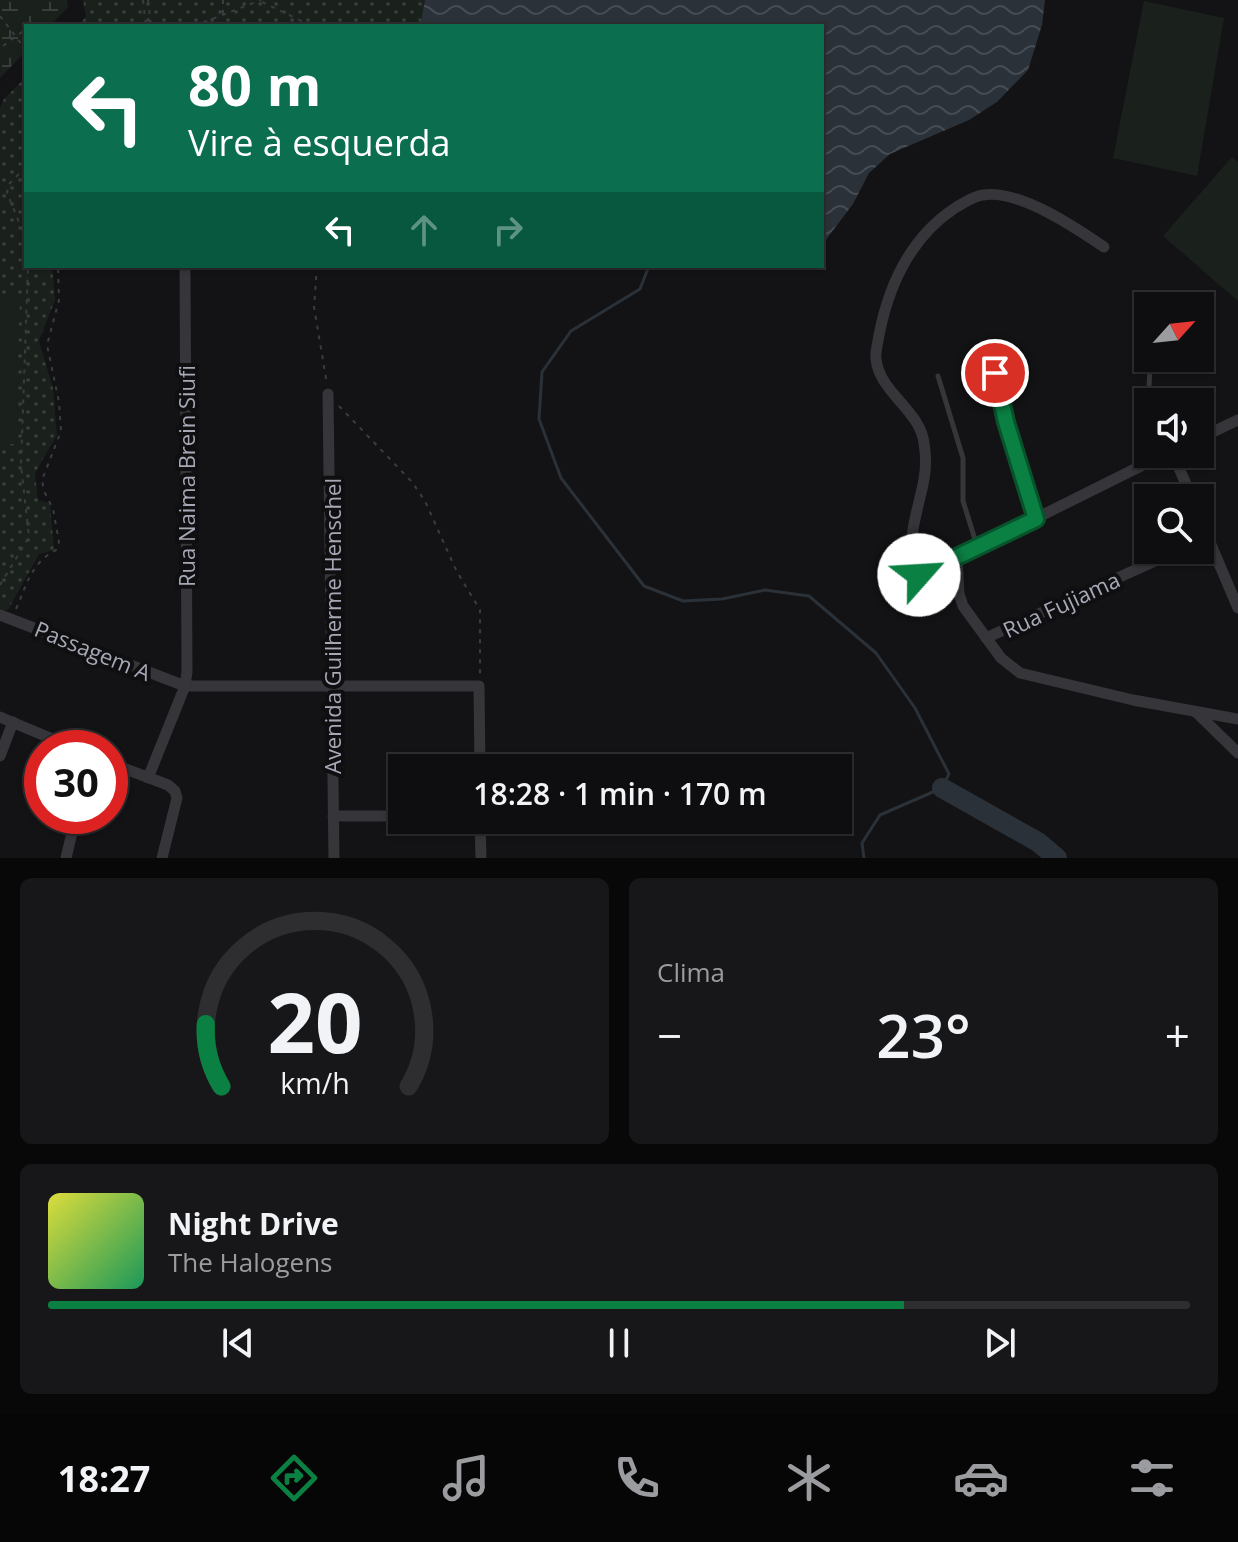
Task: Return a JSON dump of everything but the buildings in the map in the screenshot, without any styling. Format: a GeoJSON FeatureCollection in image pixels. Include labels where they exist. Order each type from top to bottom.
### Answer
{"type":"FeatureCollection","features":[{"type":"Feature","properties":{"kind":"street"},"geometry":{"type":"LineString","coordinates":[[1104,247],[1059,217],[1002,195],[983,195],[966,201],[939,218],[903,264],[884,311],[876,362],[884,380],[918,423],[924,440],[926,468],[912,541],[913,568],[921,575],[1137,468]]}},
{"type":"Feature","properties":{"kind":"street","name":"Rua Naima Brein Siufi"},"geometry":{"type":"LineString","coordinates":[[185,268],[185,686]]}},
{"type":"Feature","properties":{"kind":"street","name":"Avenida Guilherme Henschel"},"geometry":{"type":"LineString","coordinates":[[328,394],[334,858]]}},
{"type":"Feature","properties":{"kind":"street"},"geometry":{"type":"LineString","coordinates":[[1214,431],[1238,420]]}},
{"type":"Feature","properties":{"kind":"street"},"geometry":{"type":"LineString","coordinates":[[957,556],[959,594],[963,606],[1001,658],[1020,673],[1133,700],[1238,719]]}},
{"type":"Feature","properties":{"kind":"street"},"geometry":{"type":"LineString","coordinates":[[1214,559],[1238,608]]}},
{"type":"Feature","properties":{"kind":"street","name":"Rua Fujiama"},"geometry":{"type":"LineString","coordinates":[[986,638],[1148,564]]}},
{"type":"Feature","properties":{"kind":"street","name":"Passagem A"},"geometry":{"type":"LineString","coordinates":[[6,616],[185,686]]}},
{"type":"Feature","properties":{"kind":"street"},"geometry":{"type":"LineString","coordinates":[[148,778],[185,686],[479,686],[480,754]]}},
{"type":"Feature","properties":{"kind":"street"},"geometry":{"type":"LineString","coordinates":[[1196,711],[1238,753]]}},
{"type":"Feature","properties":{"kind":"street"},"geometry":{"type":"LineString","coordinates":[[0,717],[32,730]]}},
{"type":"Feature","properties":{"kind":"street"},"geometry":{"type":"LineString","coordinates":[[0,756],[13,722]]}},
{"type":"Feature","properties":{"kind":"street"},"geometry":{"type":"LineString","coordinates":[[128,770],[168,785],[175,791],[177,798],[162,858]]}},
{"type":"Feature","properties":{"kind":"street"},"geometry":{"type":"LineString","coordinates":[[333,816],[388,816]]}},
{"type":"Feature","properties":{"kind":"street"},"geometry":{"type":"LineString","coordinates":[[66,858],[72,834]]}},
{"type":"Feature","properties":{"kind":"street"},"geometry":{"type":"LineString","coordinates":[[480,834],[481,858]]}},
{"type":"Feature","properties":{"kind":"lane"},"geometry":{"type":"LineString","coordinates":[[995,373],[1006,422],[1036,519]]}},
{"type":"Feature","properties":{"kind":"lane"},"geometry":{"type":"LineString","coordinates":[[938,376],[963,458],[963,501],[977,546]]}},
{"type":"Feature","properties":{"kind":"path"},"geometry":{"type":"LineString","coordinates":[[143,0],[148,24]]}},
{"type":"Feature","properties":{"kind":"path"},"geometry":{"type":"LineString","coordinates":[[148,0],[148,24]]}},
{"type":"Feature","properties":{"kind":"path"},"geometry":{"type":"LineString","coordinates":[[223,0],[223,14]]}},
{"type":"Feature","properties":{"kind":"path"},"geometry":{"type":"LineString","coordinates":[[199,24],[261,1],[308,24]]}},
{"type":"Feature","properties":{"kind":"path"},"geometry":{"type":"LineString","coordinates":[[0,16],[24,47]]}},
{"type":"Feature","properties":{"kind":"path"},"geometry":{"type":"LineString","coordinates":[[3,46],[24,30]]}},
{"type":"Feature","properties":{"kind":"path"},"geometry":{"type":"LineString","coordinates":[[24,169],[9,184],[7,193],[24,234]]}},
{"type":"Feature","properties":{"kind":"path"},"geometry":{"type":"LineString","coordinates":[[0,585],[29,537],[21,465],[28,268]]}},
{"type":"Feature","properties":{"kind":"path"},"geometry":{"type":"LineString","coordinates":[[6,616],[37,563],[56,550],[59,542],[53,509],[42,480],[61,431],[59,402],[47,345],[59,300],[58,268]]}},
{"type":"Feature","properties":{"kind":"path"},"geometry":{"type":"LineString","coordinates":[[317,268],[314,307],[328,394],[412,482],[425,501],[456,570],[480,610],[479,686]]}},
{"type":"Feature","properties":{"kind":"green space"},"geometry":{"type":"Polygon","coordinates":[[[0,0],[67,0],[68,7],[52,24],[24,24],[24,53],[0,78],[0,0]]]}},
{"type":"Feature","properties":{"kind":"green space"},"geometry":{"type":"Polygon","coordinates":[[[83,0],[425,0],[420,24],[79,24],[86,17],[83,0]]]}},
{"type":"Feature","properties":{"kind":"green space"},"geometry":{"type":"Polygon","coordinates":[[[1144,1],[1224,18],[1197,176],[1113,158],[1144,1]]]}},
{"type":"Feature","properties":{"kind":"green space"},"geometry":{"type":"Polygon","coordinates":[[[24,79],[24,268],[52,268],[55,300],[39,341],[53,388],[57,435],[35,473],[38,500],[50,503],[54,550],[39,554],[8,610],[0,610],[0,108],[4,99],[24,79]]]}},
{"type":"Feature","properties":{"kind":"green space"},"geometry":{"type":"Polygon","coordinates":[[[1232,157],[1238,162],[1238,301],[1163,236],[1232,157]]]}},
{"type":"Feature","properties":{"kind":"green space"},"geometry":{"type":"Polygon","coordinates":[[[0,296],[20,296],[15,444],[0,444],[0,296]]]}},
{"type":"Feature","properties":{"kind":"water"},"geometry":{"type":"Polygon","coordinates":[[[425,0],[1045,0],[1042,25],[1028,70],[997,102],[969,120],[890,154],[869,173],[853,204],[824,242],[824,24],[420,24],[425,0]]]}},
{"type":"Feature","properties":{"kind":"waterway"},"geometry":{"type":"LineString","coordinates":[[648,268],[640,289],[571,331],[542,372],[539,419],[561,478],[644,586],[683,601],[722,599],[765,590],[809,596],[876,653],[915,708],[949,774],[942,788],[880,815],[862,843],[864,858]]}},
{"type":"Feature","properties":{"kind":"waterway"},"geometry":{"type":"LineString","coordinates":[[942,788],[1038,842],[1057,858]]}},
{"type":"Feature","properties":{"kind":"route"},"geometry":{"type":"LineString","coordinates":[[919,575],[1036,519],[1006,422],[995,373]]}}]}
